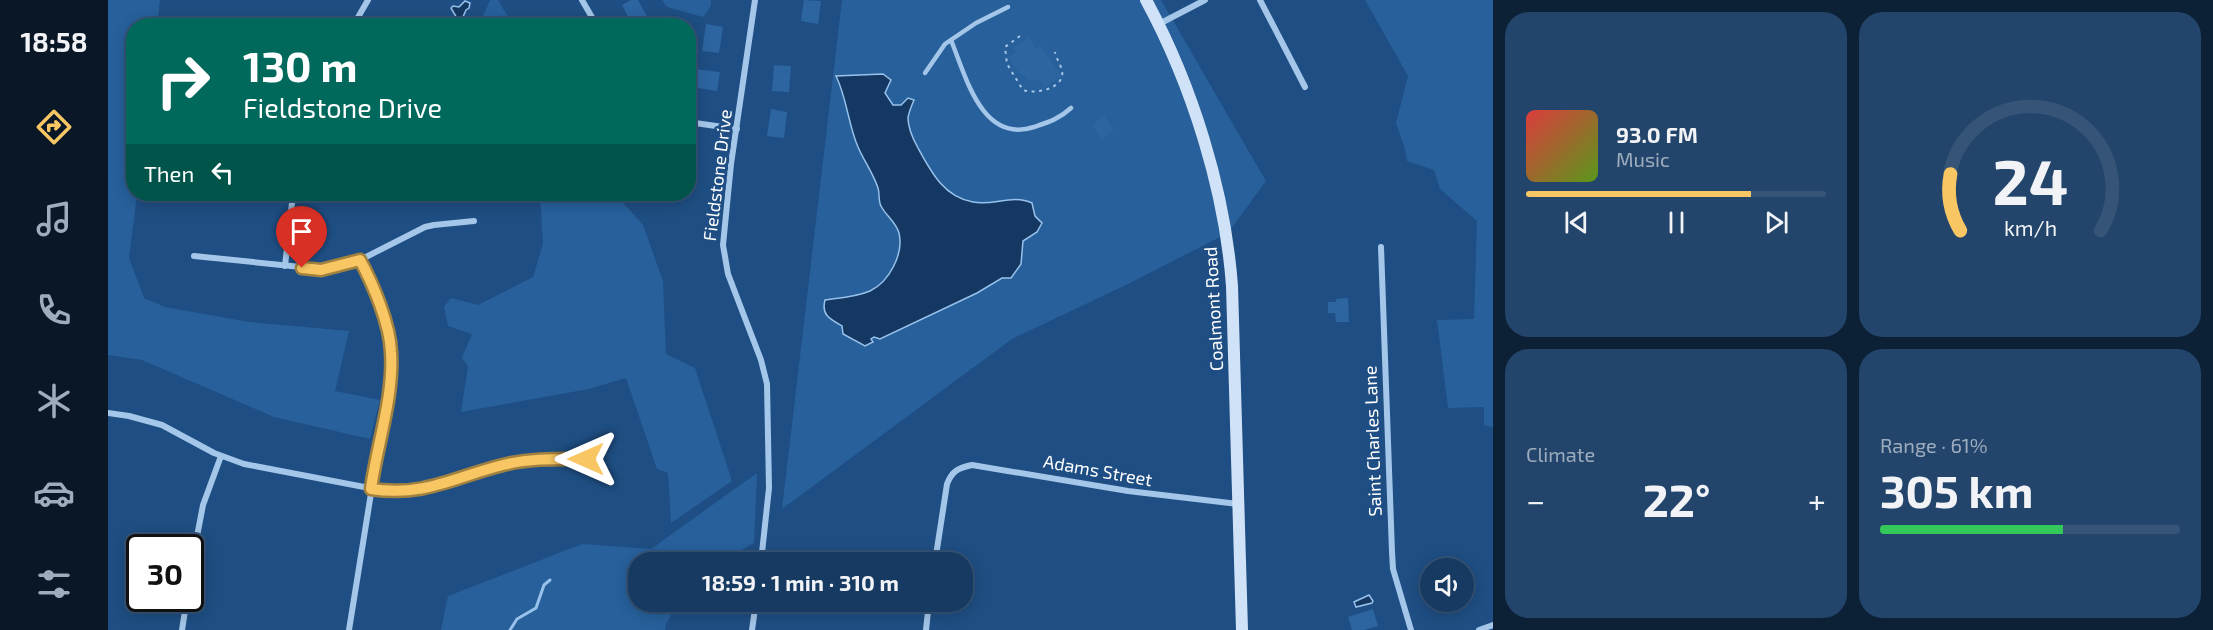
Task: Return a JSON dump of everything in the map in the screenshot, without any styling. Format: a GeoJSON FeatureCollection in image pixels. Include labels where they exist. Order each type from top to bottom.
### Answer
{"type":"FeatureCollection","features":[{"type":"Feature","properties":{"kind":"street"},"geometry":{"type":"LineString","coordinates":[[582,0],[592,18]]}},
{"type":"Feature","properties":{"kind":"street","name":"Fieldstone Drive"},"geometry":{"type":"LineString","coordinates":[[755,0],[724,229],[724,256],[728,274],[761,360],[767,384],[769,488],[762,552]]}},
{"type":"Feature","properties":{"kind":"street","name":"Coalmont Road"},"geometry":{"type":"LineString","coordinates":[[1146,0],[1182,75],[1218,194],[1227,239],[1232,286],[1242,630]]}},
{"type":"Feature","properties":{"kind":"street"},"geometry":{"type":"LineString","coordinates":[[1159,24],[1205,0]]}},
{"type":"Feature","properties":{"kind":"street"},"geometry":{"type":"LineString","coordinates":[[1260,0],[1305,87]]}},
{"type":"Feature","properties":{"kind":"street"},"geometry":{"type":"LineString","coordinates":[[357,18],[366,1]]}},
{"type":"Feature","properties":{"kind":"street"},"geometry":{"type":"LineString","coordinates":[[696,123],[737,129]]}},
{"type":"Feature","properties":{"kind":"street"},"geometry":{"type":"LineString","coordinates":[[285,266],[292,201]]}},
{"type":"Feature","properties":{"kind":"street"},"geometry":{"type":"LineString","coordinates":[[194,256],[321,270],[360,260],[434,225],[474,221]]}},
{"type":"Feature","properties":{"kind":"street","name":"Saint Charles Lane"},"geometry":{"type":"LineString","coordinates":[[1380,247],[1393,568],[1411,630]]}},
{"type":"Feature","properties":{"kind":"street"},"geometry":{"type":"LineString","coordinates":[[349,630],[390,384],[392,353],[383,316],[360,260]]}},
{"type":"Feature","properties":{"kind":"street"},"geometry":{"type":"LineString","coordinates":[[108,413],[162,425],[221,456],[256,467],[371,489],[396,491],[425,489],[517,462],[544,459],[586,459]]}},
{"type":"Feature","properties":{"kind":"street"},"geometry":{"type":"LineString","coordinates":[[197,534],[203,505],[221,456]]}},
{"type":"Feature","properties":{"kind":"street","name":"Adams Street"},"geometry":{"type":"LineString","coordinates":[[936,552],[947,484],[954,471],[972,465],[1128,491],[1238,504]]}},
{"type":"Feature","properties":{"kind":"street"},"geometry":{"type":"LineString","coordinates":[[182,630],[185,612]]}},
{"type":"Feature","properties":{"kind":"street"},"geometry":{"type":"LineString","coordinates":[[752,630],[755,612]]}},
{"type":"Feature","properties":{"kind":"street"},"geometry":{"type":"LineString","coordinates":[[926,630],[928,612]]}},
{"type":"Feature","properties":{"kind":"street"},"geometry":{"type":"LineString","coordinates":[[1479,630],[1493,626]]}},
{"type":"Feature","properties":{"kind":"lane"},"geometry":{"type":"LineString","coordinates":[[925,73],[945,44],[976,23],[1008,7]]}},
{"type":"Feature","properties":{"kind":"lane"},"geometry":{"type":"LineString","coordinates":[[951,40],[979,104],[991,120],[1001,126],[1018,132],[1059,119],[1071,108]]}},
{"type":"Feature","properties":{"kind":"path"},"geometry":{"type":"LineString","coordinates":[[1020,36],[1005,47],[1005,57],[1023,90],[1030,92],[1044,90],[1055,86],[1061,79],[1062,72],[1055,51]]}},
{"type":"Feature","properties":{"kind":"shaded area"},"geometry":{"type":"Polygon","coordinates":[[[108,0],[160,0],[158,18],[126,18],[126,201],[136,201],[129,258],[144,298],[165,307],[249,322],[349,331],[335,391],[380,400],[370,439],[274,417],[142,360],[108,355],[108,0]]]}},
{"type":"Feature","properties":{"kind":"shaded area"},"geometry":{"type":"Polygon","coordinates":[[[490,0],[498,0],[509,18],[482,18],[490,0]]]}},
{"type":"Feature","properties":{"kind":"shaded area"},"geometry":{"type":"Polygon","coordinates":[[[662,0],[711,0],[711,6],[703,17],[667,7],[662,0]]]}},
{"type":"Feature","properties":{"kind":"shaded area"},"geometry":{"type":"Polygon","coordinates":[[[842,0],[1161,0],[1266,181],[1228,233],[1012,339],[782,509],[842,0]]]}},
{"type":"Feature","properties":{"kind":"shaded area"},"geometry":{"type":"Polygon","coordinates":[[[1365,0],[1493,0],[1493,427],[1484,425],[1484,407],[1448,408],[1437,320],[1474,319],[1477,221],[1440,189],[1434,170],[1407,161],[1396,123],[1408,76],[1365,0]]]}},
{"type":"Feature","properties":{"kind":"shaded area"},"geometry":{"type":"Polygon","coordinates":[[[465,1],[470,3],[462,18],[457,18],[451,8],[459,7],[465,1]]]}},
{"type":"Feature","properties":{"kind":"shaded area"},"geometry":{"type":"Polygon","coordinates":[[[883,74],[891,80],[885,93],[893,105],[901,105],[908,98],[914,100],[908,118],[911,134],[928,166],[946,189],[954,195],[973,202],[1017,200],[1032,203],[1035,216],[1042,223],[1037,232],[1023,241],[1021,264],[1011,278],[1002,278],[977,293],[880,339],[874,337],[871,339],[873,342],[865,346],[843,334],[842,326],[825,313],[825,300],[859,295],[877,287],[894,266],[900,241],[898,229],[880,204],[878,188],[860,152],[836,76],[883,74]]]}},
{"type":"Feature","properties":{"kind":"shaded area"},"geometry":{"type":"Polygon","coordinates":[[[540,201],[621,201],[643,225],[663,281],[666,354],[695,368],[732,481],[671,523],[668,473],[657,469],[626,378],[589,389],[461,412],[468,366],[462,358],[472,334],[448,326],[444,307],[451,298],[478,305],[533,277],[543,244],[540,201]]]}},
{"type":"Feature","properties":{"kind":"shaded area"},"geometry":{"type":"Polygon","coordinates":[[[757,473],[754,543],[738,552],[628,552],[628,612],[673,612],[665,630],[441,630],[448,596],[582,544],[651,549],[757,473]]]}},
{"type":"Feature","properties":{"kind":"shaded area"},"geometry":{"type":"Polygon","coordinates":[[[1369,595],[1372,603],[1356,607],[1354,602],[1369,595]]]}},
{"type":"Feature","properties":{"kind":"building"},"geometry":{"type":"Polygon","coordinates":[[[631,0],[638,0],[648,18],[629,18],[622,5],[631,0]]]}},
{"type":"Feature","properties":{"kind":"building"},"geometry":{"type":"Polygon","coordinates":[[[804,0],[821,1],[818,24],[801,21],[804,0]]]}},
{"type":"Feature","properties":{"kind":"building"},"geometry":{"type":"Polygon","coordinates":[[[706,24],[723,27],[719,53],[702,51],[706,24]]]}},
{"type":"Feature","properties":{"kind":"building"},"geometry":{"type":"Polygon","coordinates":[[[1028,37],[1036,48],[1040,45],[1062,76],[1045,88],[1038,79],[1034,82],[1032,79],[1029,82],[1019,73],[1008,57],[1016,52],[1013,48],[1028,37]]]}},
{"type":"Feature","properties":{"kind":"building"},"geometry":{"type":"Polygon","coordinates":[[[774,65],[791,66],[789,92],[772,91],[774,65]]]}},
{"type":"Feature","properties":{"kind":"building"},"geometry":{"type":"Polygon","coordinates":[[[696,69],[720,72],[717,91],[696,88],[696,69]]]}},
{"type":"Feature","properties":{"kind":"building"},"geometry":{"type":"Polygon","coordinates":[[[771,109],[787,112],[784,138],[767,136],[771,109]]]}},
{"type":"Feature","properties":{"kind":"building"},"geometry":{"type":"Polygon","coordinates":[[[1104,116],[1114,130],[1102,139],[1092,125],[1104,116]]]}},
{"type":"Feature","properties":{"kind":"building"},"geometry":{"type":"Polygon","coordinates":[[[1348,298],[1349,322],[1336,322],[1335,313],[1328,313],[1328,302],[1348,298]]]}},
{"type":"Feature","properties":{"kind":"building"},"geometry":{"type":"Polygon","coordinates":[[[1373,609],[1378,626],[1364,630],[1352,630],[1348,617],[1373,609]]]}},
{"type":"Feature","properties":{"kind":"waterway"},"geometry":{"type":"LineString","coordinates":[[510,630],[517,619],[536,608],[544,585],[550,580]]}},
{"type":"Feature","properties":{"kind":"route"},"geometry":{"type":"LineString","coordinates":[[302,268],[321,270],[360,260],[383,316],[391,342],[390,384],[371,489],[396,491],[425,489],[456,481],[503,464],[544,459],[586,459]]}}]}
